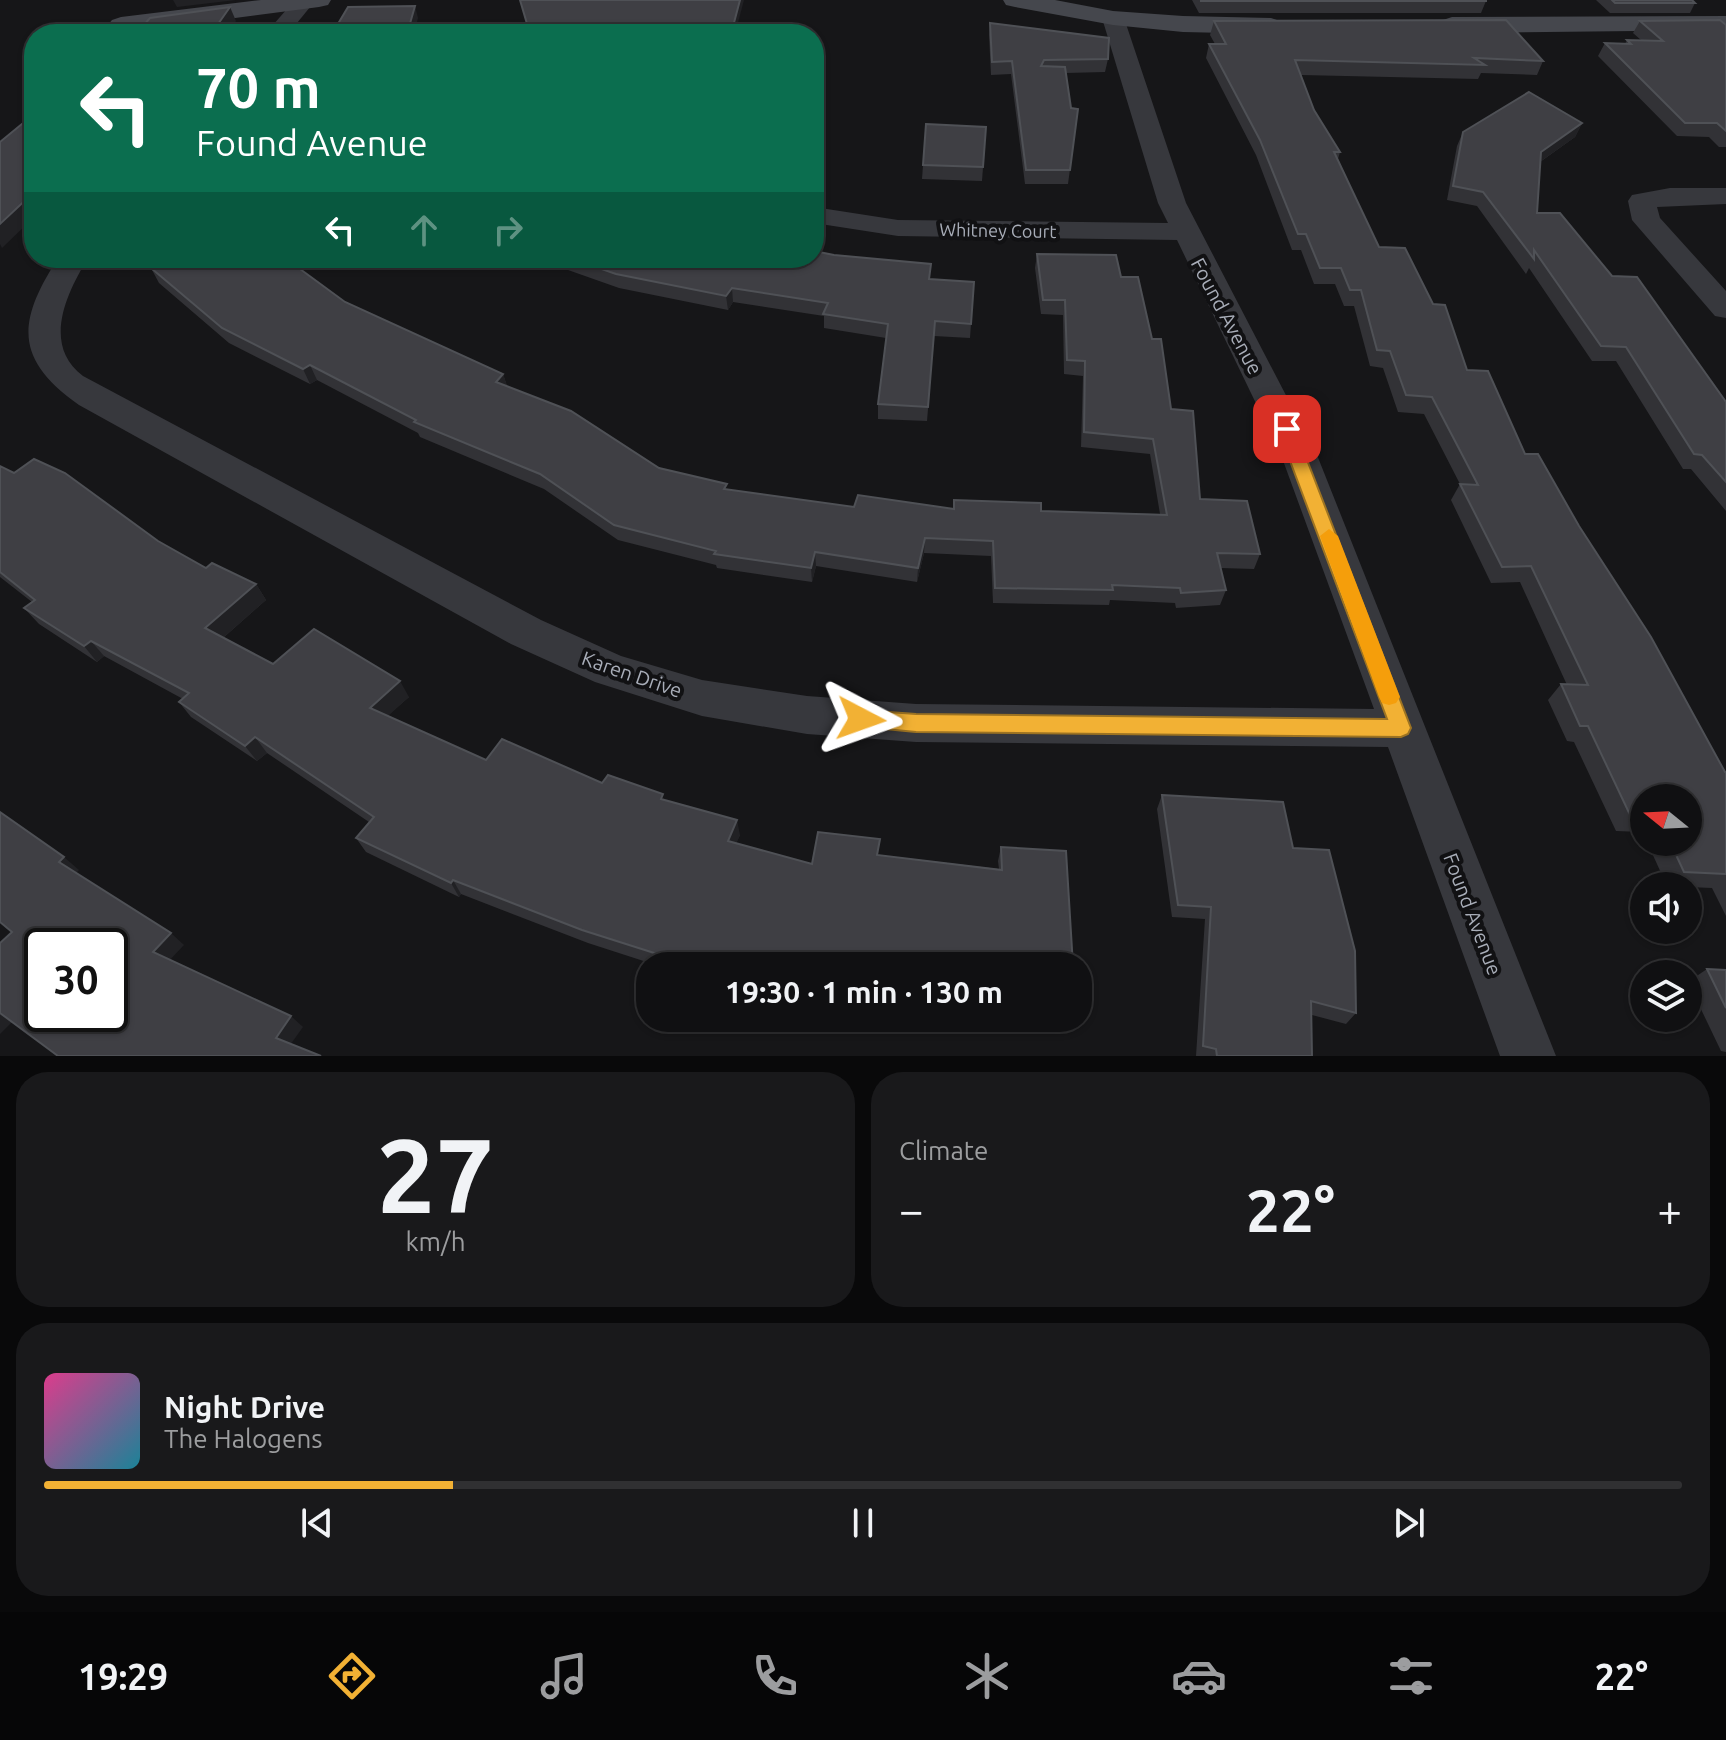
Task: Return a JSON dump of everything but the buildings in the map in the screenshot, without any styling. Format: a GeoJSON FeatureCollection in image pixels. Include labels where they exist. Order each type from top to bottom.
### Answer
{"type":"FeatureCollection","features":[{"type":"Feature","properties":{"kind":"street"},"geometry":{"type":"LineString","coordinates":[[1015,0],[1113,18],[1183,24],[1289,26]]}},
{"type":"Feature","properties":{"kind":"street"},"geometry":{"type":"LineString","coordinates":[[129,24],[312,1]]}},
{"type":"Feature","properties":{"kind":"street"},"geometry":{"type":"LineString","coordinates":[[287,24],[312,1]]}},
{"type":"Feature","properties":{"kind":"street","name":"Found Avenue"},"geometry":{"type":"LineString","coordinates":[[1113,18],[1172,203],[1299,455],[1528,1056]]}},
{"type":"Feature","properties":{"kind":"street"},"geometry":{"type":"LineString","coordinates":[[1429,25],[1726,23]]}},
{"type":"Feature","properties":{"kind":"street"},"geometry":{"type":"LineString","coordinates":[[1726,196],[1670,196],[1642,201],[1646,220],[1726,309]]}},
{"type":"Feature","properties":{"kind":"street","name":"Whitney Court"},"geometry":{"type":"LineString","coordinates":[[824,217],[898,228],[1184,232]]}},
{"type":"Feature","properties":{"kind":"street","name":"Karen Drive"},"geometry":{"type":"LineString","coordinates":[[67,268],[46,306],[43,329],[49,355],[63,378],[91,397],[526,632],[610,670],[702,698],[807,715],[885,721],[1401,728]]}},
{"type":"Feature","properties":{"kind":"slow traffic"},"geometry":{"type":"LineString","coordinates":[[1329,536],[1389,697]]}},
{"type":"Feature","properties":{"kind":"route"},"geometry":{"type":"LineString","coordinates":[[861,719],[916,723],[1401,728],[1287,429]]}}]}
